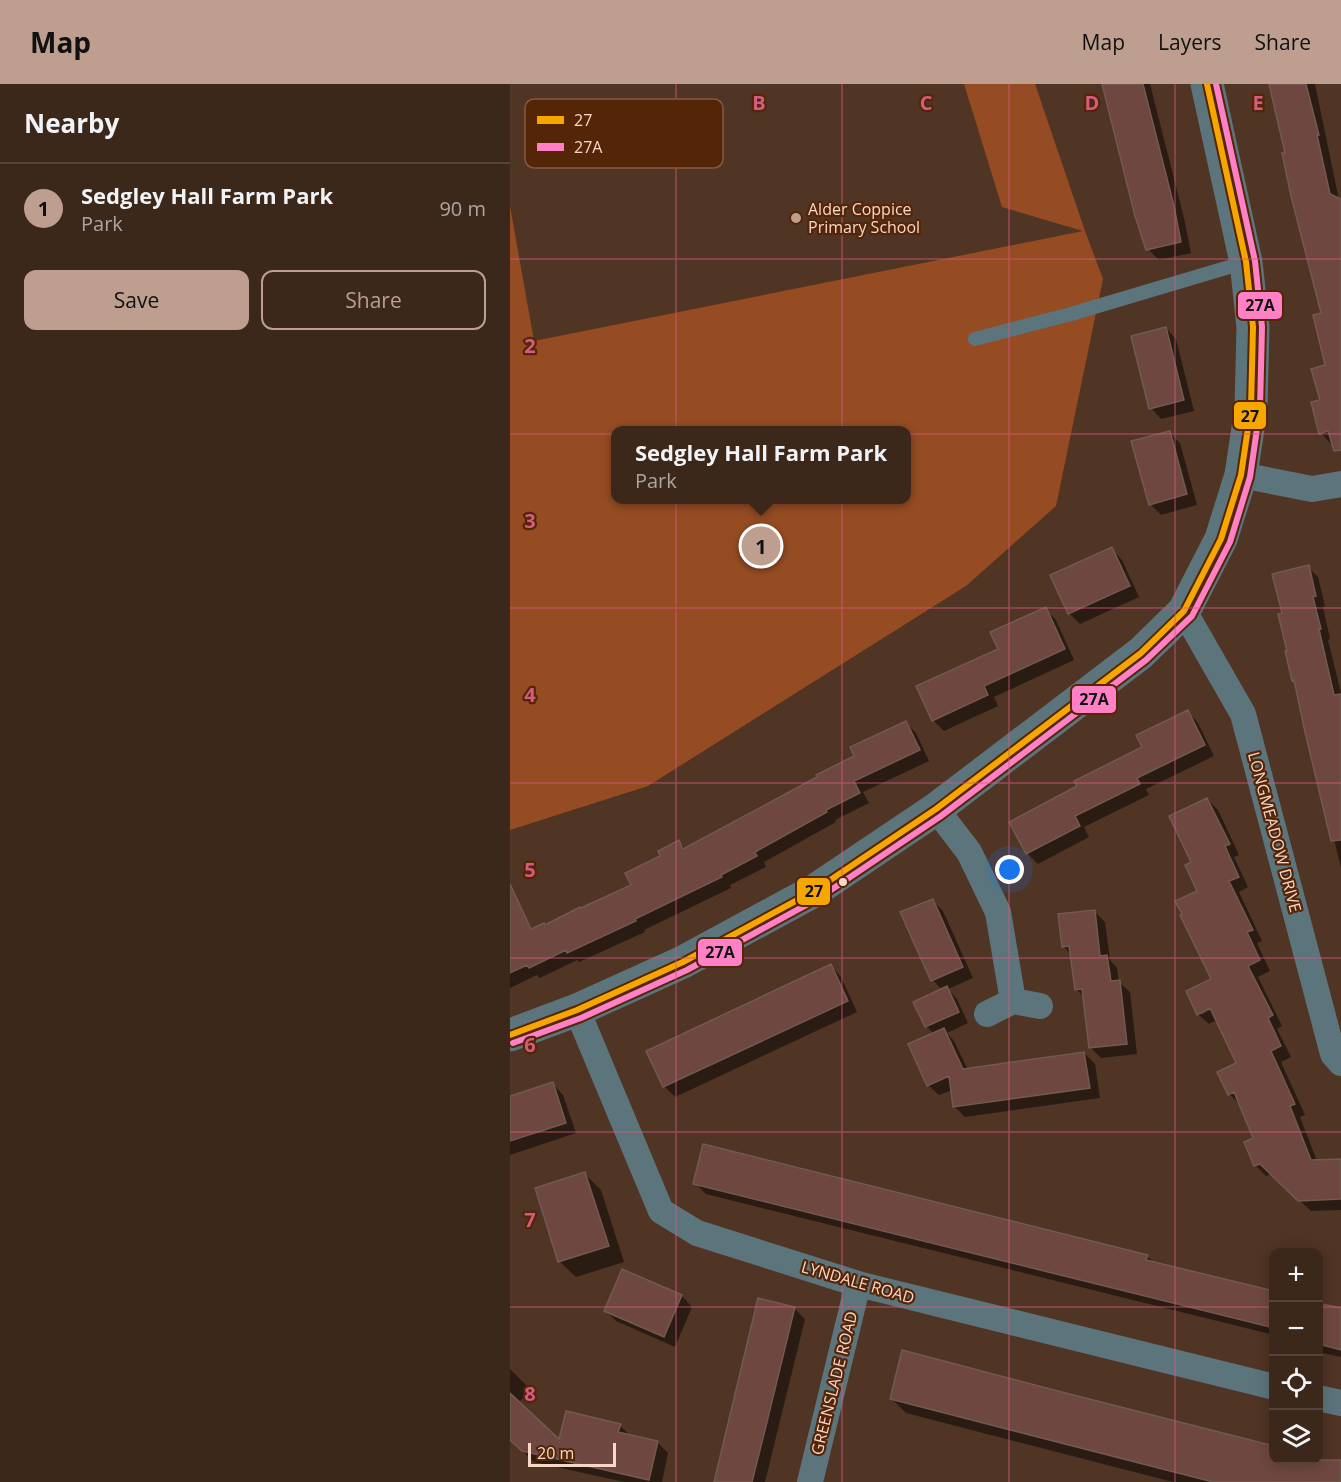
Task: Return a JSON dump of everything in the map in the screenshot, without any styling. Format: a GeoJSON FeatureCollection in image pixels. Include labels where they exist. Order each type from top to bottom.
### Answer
{"type":"FeatureCollection","features":[{"type":"Feature","properties":{"kind":"street"},"geometry":{"type":"LineString","coordinates":[[510,1035],[577,1010],[683,962],[814,891],[936,809],[1141,653],[1184,611],[1221,539],[1241,476],[1251,408],[1253,327],[1246,261],[1207,84]]}},
{"type":"Feature","properties":{"kind":"street"},"geometry":{"type":"LineString","coordinates":[[1241,476],[1312,489],[1341,484]]}},
{"type":"Feature","properties":{"kind":"street","name":"LONGMEADOW DRIVE"},"geometry":{"type":"LineString","coordinates":[[1184,611],[1243,714],[1333,1053],[1341,1063]]}},
{"type":"Feature","properties":{"kind":"street"},"geometry":{"type":"LineString","coordinates":[[936,809],[969,852],[998,912],[1013,1001]]}},
{"type":"Feature","properties":{"kind":"street"},"geometry":{"type":"LineString","coordinates":[[987,1014],[1013,1001],[1040,1006]]}},
{"type":"Feature","properties":{"kind":"street","name":"LYNDALE ROAD"},"geometry":{"type":"LineString","coordinates":[[577,1010],[661,1211],[697,1233],[858,1284],[1269,1386]]}},
{"type":"Feature","properties":{"kind":"street","name":"GREENSLADE ROAD"},"geometry":{"type":"LineString","coordinates":[[810,1482],[858,1284]]}},
{"type":"Feature","properties":{"kind":"street"},"geometry":{"type":"LineString","coordinates":[[1323,1399],[1341,1403]]}},
{"type":"Feature","properties":{"kind":"lane"},"geometry":{"type":"LineString","coordinates":[[975,339],[1071,314],[1246,261]]}},
{"type":"Feature","properties":{"kind":"shaded area"},"geometry":{"type":"Polygon","coordinates":[[[964,84],[1035,84],[1103,279],[1056,506],[966,586],[648,786],[510,830],[510,206],[534,341],[1083,231],[1002,207],[964,84]]]}},
{"type":"Feature","properties":{"kind":"building"},"geometry":{"type":"Polygon","coordinates":[[[1102,84],[1143,84],[1181,242],[1146,250],[1135,216],[1102,84]]]}},
{"type":"Feature","properties":{"kind":"building"},"geometry":{"type":"Polygon","coordinates":[[[1269,84],[1306,84],[1319,135],[1317,135],[1330,194],[1341,199],[1341,450],[1334,451],[1328,431],[1319,434],[1311,402],[1320,400],[1311,369],[1325,365],[1313,315],[1321,313],[1291,196],[1282,153],[1285,153],[1269,84]]]}},
{"type":"Feature","properties":{"kind":"building"},"geometry":{"type":"Polygon","coordinates":[[[1166,327],[1184,400],[1149,409],[1131,336],[1166,327]]]}},
{"type":"Feature","properties":{"kind":"building"},"geometry":{"type":"Polygon","coordinates":[[[1170,431],[1187,494],[1149,505],[1131,441],[1170,431]]]}},
{"type":"Feature","properties":{"kind":"building"},"geometry":{"type":"Polygon","coordinates":[[[1112,547],[1130,586],[1068,614],[1050,575],[1112,547]]]}},
{"type":"Feature","properties":{"kind":"building"},"geometry":{"type":"Polygon","coordinates":[[[1309,565],[1316,596],[1313,597],[1321,629],[1319,629],[1334,695],[1341,694],[1341,840],[1331,841],[1294,680],[1292,681],[1285,651],[1287,651],[1278,614],[1282,613],[1272,574],[1309,565]]]}},
{"type":"Feature","properties":{"kind":"building"},"geometry":{"type":"Polygon","coordinates":[[[1046,607],[1065,649],[984,686],[988,695],[932,721],[916,686],[998,649],[990,632],[1046,607]]]}},
{"type":"Feature","properties":{"kind":"building"},"geometry":{"type":"Polygon","coordinates":[[[1188,710],[1205,745],[1137,778],[1140,784],[1075,816],[1080,826],[1026,854],[1009,822],[1077,786],[1074,781],[1142,747],[1136,735],[1188,710]]]}},
{"type":"Feature","properties":{"kind":"building"},"geometry":{"type":"Polygon","coordinates":[[[906,721],[920,750],[854,781],[860,793],[826,810],[827,812],[755,852],[757,856],[721,875],[722,877],[567,953],[566,950],[529,968],[527,965],[510,973],[510,884],[531,929],[544,923],[545,925],[631,885],[625,873],[660,856],[658,851],[679,840],[683,849],[854,756],[850,747],[906,721]]]}},
{"type":"Feature","properties":{"kind":"building"},"geometry":{"type":"Polygon","coordinates":[[[1207,798],[1230,844],[1225,846],[1239,877],[1229,881],[1253,930],[1247,932],[1260,960],[1248,966],[1273,1015],[1268,1018],[1281,1046],[1271,1051],[1295,1104],[1290,1106],[1311,1160],[1341,1159],[1341,1199],[1298,1201],[1260,1164],[1254,1166],[1244,1142],[1253,1138],[1234,1092],[1228,1095],[1217,1072],[1236,1063],[1210,1008],[1197,1015],[1186,991],[1211,979],[1175,901],[1197,891],[1185,865],[1191,862],[1169,816],[1207,798]]]}},
{"type":"Feature","properties":{"kind":"building"},"geometry":{"type":"Polygon","coordinates":[[[933,899],[963,967],[931,981],[900,912],[933,899]]]}},
{"type":"Feature","properties":{"kind":"building"},"geometry":{"type":"Polygon","coordinates":[[[1095,910],[1100,956],[1107,955],[1111,981],[1120,980],[1127,1044],[1089,1048],[1082,989],[1075,990],[1069,946],[1062,947],[1058,914],[1095,910]]]}},
{"type":"Feature","properties":{"kind":"building"},"geometry":{"type":"Polygon","coordinates":[[[831,964],[848,1001],[663,1087],[646,1051],[831,964]]]}},
{"type":"Feature","properties":{"kind":"building"},"geometry":{"type":"Polygon","coordinates":[[[947,986],[959,1012],[925,1027],[913,1002],[947,986]]]}},
{"type":"Feature","properties":{"kind":"building"},"geometry":{"type":"Polygon","coordinates":[[[944,1028],[963,1069],[1084,1052],[1090,1088],[953,1107],[949,1076],[927,1086],[908,1044],[944,1028]]]}},
{"type":"Feature","properties":{"kind":"building"},"geometry":{"type":"Polygon","coordinates":[[[553,1082],[566,1123],[510,1141],[510,1096],[553,1082]]]}},
{"type":"Feature","properties":{"kind":"building"},"geometry":{"type":"Polygon","coordinates":[[[703,1144],[1148,1255],[1146,1260],[1269,1290],[1269,1327],[693,1184],[703,1144]]]}},
{"type":"Feature","properties":{"kind":"building"},"geometry":{"type":"Polygon","coordinates":[[[585,1172],[609,1246],[558,1262],[535,1188],[585,1172]]]}},
{"type":"Feature","properties":{"kind":"building"},"geometry":{"type":"Polygon","coordinates":[[[622,1269],[682,1295],[664,1337],[604,1311],[622,1269]]]}},
{"type":"Feature","properties":{"kind":"building"},"geometry":{"type":"Polygon","coordinates":[[[758,1298],[795,1307],[752,1482],[714,1482],[758,1298]]]}},
{"type":"Feature","properties":{"kind":"building"},"geometry":{"type":"Polygon","coordinates":[[[1323,1304],[1341,1308],[1341,1350],[1323,1345],[1323,1304]]]}},
{"type":"Feature","properties":{"kind":"building"},"geometry":{"type":"Polygon","coordinates":[[[902,1350],[1269,1445],[1269,1464],[1323,1464],[1323,1460],[1341,1460],[1341,1482],[1213,1482],[890,1399],[902,1350]]]}},
{"type":"Feature","properties":{"kind":"building"},"geometry":{"type":"Polygon","coordinates":[[[510,1393],[559,1439],[566,1411],[621,1424],[618,1432],[658,1441],[649,1480],[522,1451],[510,1440],[510,1393]]]}},
{"type":"Feature","properties":{"kind":"transit line","name":"27"},"geometry":{"type":"LineString","coordinates":[[510,1035],[577,1010],[683,962],[814,891],[936,809],[1141,653],[1184,611],[1221,539],[1241,475],[1251,408],[1253,327],[1246,262],[1207,84]]}},
{"type":"Feature","properties":{"kind":"transit line","name":"27A"},"geometry":{"type":"LineString","coordinates":[[513,1043],[581,1018],[687,970],[819,898],[941,816],[1146,660],[1192,616],[1230,542],[1250,477],[1260,408],[1262,327],[1255,261],[1216,84]]}},
{"type":"Feature","properties":{"kind":"place","name":"Alder Coppice Primary School"},"geometry":{"type":"Point","coordinates":[796,218]}},
{"type":"Feature","properties":{"kind":"place","name":"Sedgley Hall Farm Park"},"geometry":{"type":"Point","coordinates":[761,546]}}]}
